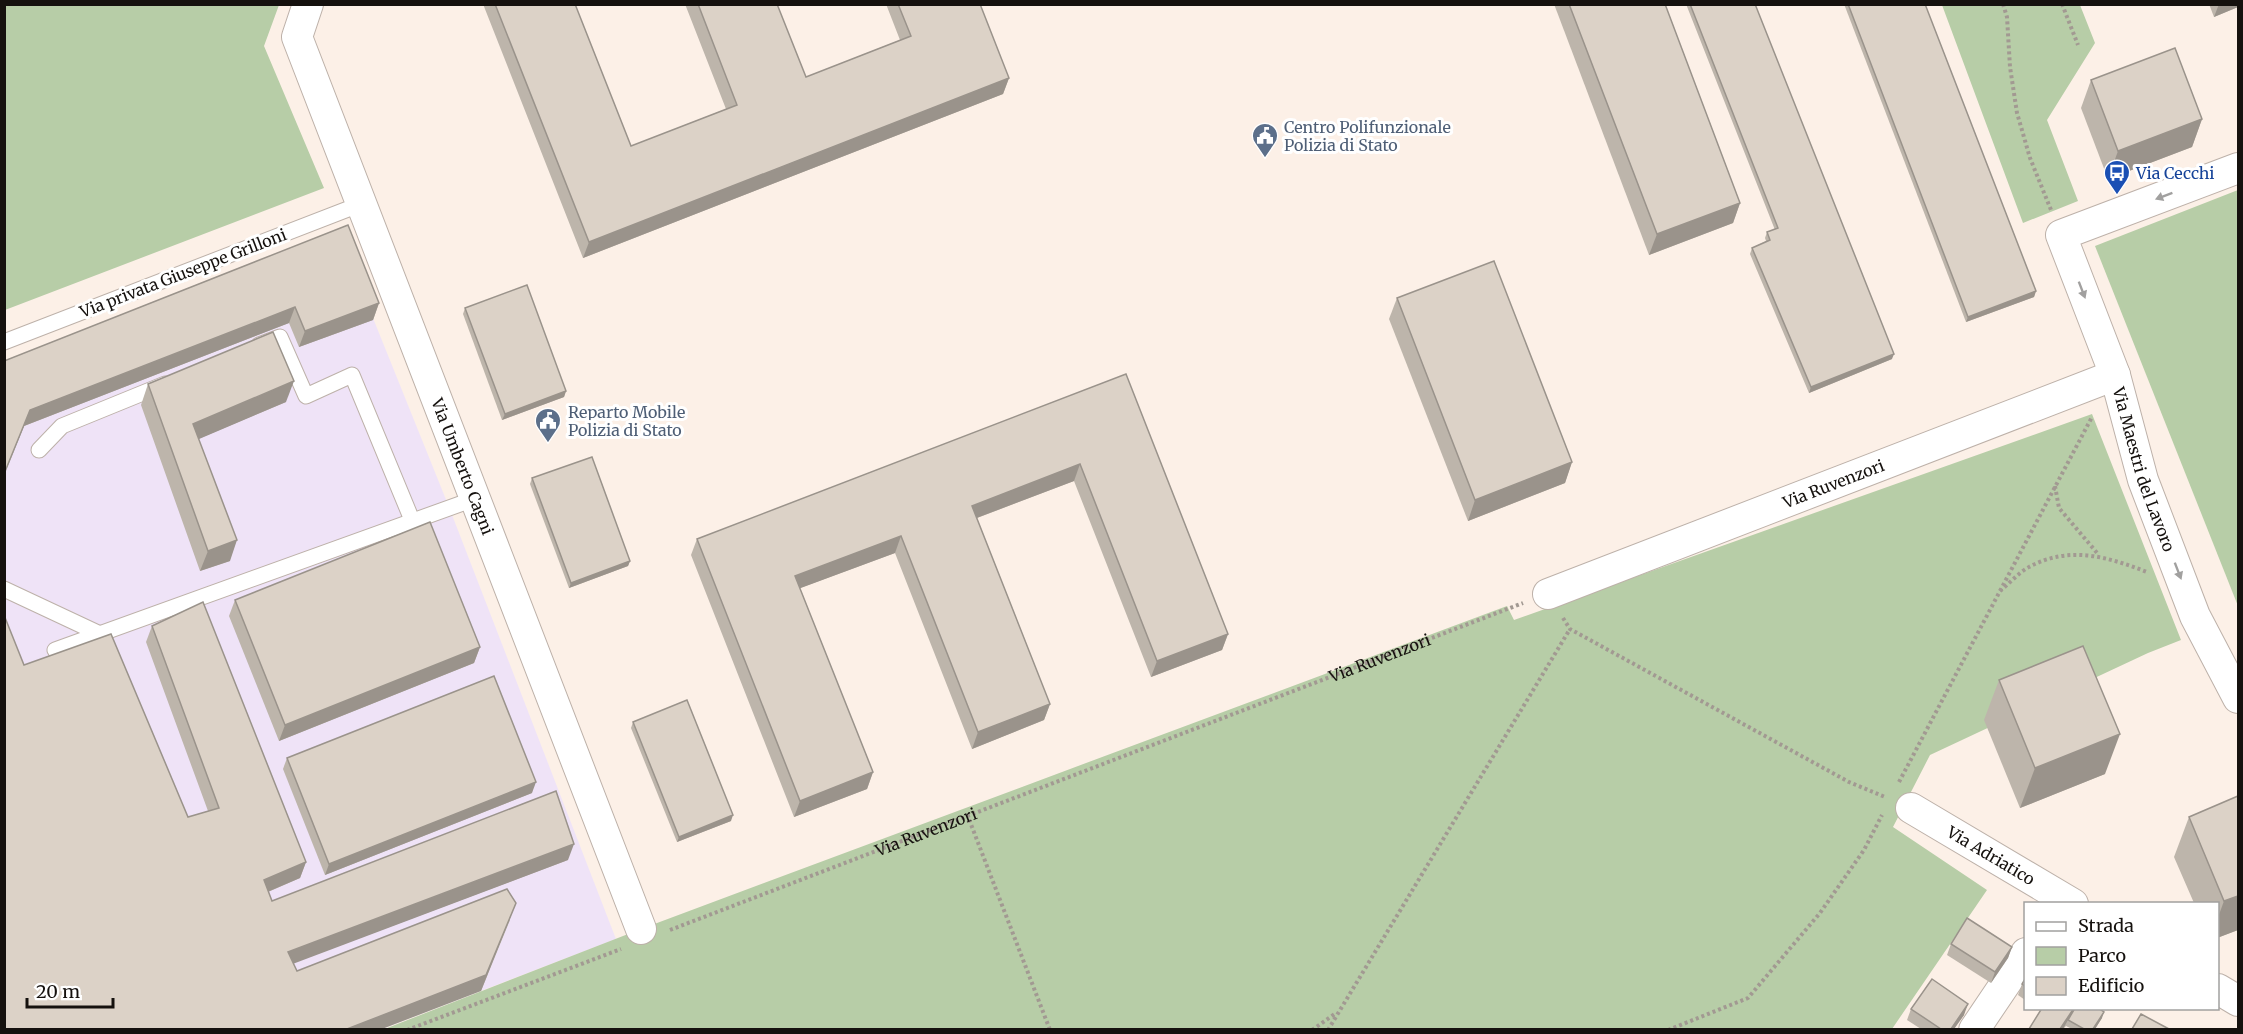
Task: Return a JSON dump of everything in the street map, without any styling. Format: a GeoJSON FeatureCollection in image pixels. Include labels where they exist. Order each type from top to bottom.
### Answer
{"type":"FeatureCollection","features":[{"type":"Feature","properties":{"kind":"street","name":"Via Umberto Cagni"},"geometry":{"type":"LineString","coordinates":[[309,4],[297,37],[644,936]]}},
{"type":"Feature","properties":{"kind":"street"},"geometry":{"type":"LineString","coordinates":[[2061,235],[2238,168]]}},
{"type":"Feature","properties":{"kind":"street","name":"Via Maestri del Lavoro"},"geometry":{"type":"LineString","coordinates":[[2061,235],[2115,375],[2143,480],[2195,616],[2238,698]]}},
{"type":"Feature","properties":{"kind":"street","name":"Via Ruvenzori"},"geometry":{"type":"LineString","coordinates":[[1548,594],[2115,375]]}},
{"type":"Feature","properties":{"kind":"street","name":"Via Adriatico"},"geometry":{"type":"LineString","coordinates":[[1900,804],[2065,902]]}},
{"type":"Feature","properties":{"kind":"street"},"geometry":{"type":"LineString","coordinates":[[1974,1029],[2024,954]]}},
{"type":"Feature","properties":{"kind":"street"},"geometry":{"type":"LineString","coordinates":[[2219,990],[2238,1001]]}},
{"type":"Feature","properties":{"kind":"lane","name":"Via privata Giuseppe Grilloni"},"geometry":{"type":"LineString","coordinates":[[4,342],[361,204]]}},
{"type":"Feature","properties":{"kind":"lane"},"geometry":{"type":"LineString","coordinates":[[247,350],[280,337],[306,396],[352,375],[412,520]]}},
{"type":"Feature","properties":{"kind":"lane"},"geometry":{"type":"LineString","coordinates":[[39,450],[62,426],[182,377]]}},
{"type":"Feature","properties":{"kind":"lane"},"geometry":{"type":"LineString","coordinates":[[56,650],[474,499]]}},
{"type":"Feature","properties":{"kind":"lane"},"geometry":{"type":"LineString","coordinates":[[4,589],[100,634]]}},
{"type":"Feature","properties":{"kind":"path"},"geometry":{"type":"LineString","coordinates":[[2003,4],[2007,17],[2010,67],[2017,113],[2030,158],[2061,235]]}},
{"type":"Feature","properties":{"kind":"path"},"geometry":{"type":"LineString","coordinates":[[2062,4],[2078,45]]}},
{"type":"Feature","properties":{"kind":"path"},"geometry":{"type":"LineString","coordinates":[[1668,1029],[1748,998],[1820,913],[1864,850],[1900,804],[1997,594],[2115,375]]}},
{"type":"Feature","properties":{"kind":"path"},"geometry":{"type":"LineString","coordinates":[[2055,485],[2059,508],[2098,555]]}},
{"type":"Feature","properties":{"kind":"path"},"geometry":{"type":"LineString","coordinates":[[1997,594],[2029,567],[2069,554],[2098,555],[2184,587]]}},
{"type":"Feature","properties":{"kind":"path"},"geometry":{"type":"LineString","coordinates":[[1548,594],[1570,629],[1849,782],[1900,804]]}},
{"type":"Feature","properties":{"kind":"path","name":"Via Ruvenzori"},"geometry":{"type":"LineString","coordinates":[[406,1029],[420,1027],[644,936],[1548,594]]}},
{"type":"Feature","properties":{"kind":"path"},"geometry":{"type":"LineString","coordinates":[[1328,1029],[1570,629]]}},
{"type":"Feature","properties":{"kind":"path"},"geometry":{"type":"LineString","coordinates":[[967,814],[1050,1029]]}},
{"type":"Feature","properties":{"kind":"path"},"geometry":{"type":"LineString","coordinates":[[1312,1029],[1339,1011]]}},
{"type":"Feature","properties":{"kind":"shaded area"},"geometry":{"type":"Polygon","coordinates":[[[342,241],[449,507],[616,939],[382,1029],[5,1030],[5,375],[342,241]]]}},
{"type":"Feature","properties":{"kind":"green space"},"geometry":{"type":"Polygon","coordinates":[[[5,4],[279,5],[264,46],[324,188],[5,310],[5,4]]]}},
{"type":"Feature","properties":{"kind":"green space"},"geometry":{"type":"Polygon","coordinates":[[[1942,5],[2080,5],[2095,43],[2047,120],[2078,201],[2023,223],[1942,5]]]}},
{"type":"Feature","properties":{"kind":"green space"},"geometry":{"type":"Polygon","coordinates":[[[2238,190],[2238,606],[2095,246],[2238,190]]]}},
{"type":"Feature","properties":{"kind":"green space"},"geometry":{"type":"Polygon","coordinates":[[[2092,414],[2181,640],[2148,653],[1930,755],[1893,827],[1987,890],[1892,1029],[382,1030],[641,929],[1507,606],[1514,620],[2092,414]]]}},
{"type":"Feature","properties":{"kind":"building"},"geometry":{"type":"Polygon","coordinates":[[[495,4],[575,4],[631,146],[737,105],[698,4],[777,4],[806,77],[911,36],[898,4],[980,4],[1009,78],[589,242],[495,4]]]}},
{"type":"Feature","properties":{"kind":"building"},"geometry":{"type":"Polygon","coordinates":[[[1569,4],[1665,4],[1740,203],[1657,234],[1569,4]]]}},
{"type":"Feature","properties":{"kind":"building"},"geometry":{"type":"Polygon","coordinates":[[[1690,4],[1755,4],[1894,354],[1811,387],[1752,248],[1770,240],[1767,232],[1778,228],[1690,4]]]}},
{"type":"Feature","properties":{"kind":"building"},"geometry":{"type":"Polygon","coordinates":[[[1848,4],[1925,4],[2036,291],[1968,317],[1848,4]]]}},
{"type":"Feature","properties":{"kind":"building"},"geometry":{"type":"Polygon","coordinates":[[[2175,48],[2202,119],[2118,151],[2091,80],[2175,48]]]}},
{"type":"Feature","properties":{"kind":"building"},"geometry":{"type":"Polygon","coordinates":[[[348,225],[379,303],[305,331],[295,307],[30,410],[4,474],[4,361],[348,225]]]}},
{"type":"Feature","properties":{"kind":"building"},"geometry":{"type":"Polygon","coordinates":[[[1494,261],[1572,462],[1475,500],[1397,298],[1494,261]]]}},
{"type":"Feature","properties":{"kind":"building"},"geometry":{"type":"Polygon","coordinates":[[[527,285],[566,391],[505,414],[465,308],[527,285]]]}},
{"type":"Feature","properties":{"kind":"building"},"geometry":{"type":"Polygon","coordinates":[[[273,332],[294,381],[193,424],[237,540],[208,551],[148,384],[273,332]]]}},
{"type":"Feature","properties":{"kind":"building"},"geometry":{"type":"Polygon","coordinates":[[[1126,374],[1228,634],[1157,661],[1080,464],[972,506],[1050,704],[978,732],[901,536],[795,576],[873,772],[800,801],[697,539],[1126,374]]]}},
{"type":"Feature","properties":{"kind":"building"},"geometry":{"type":"Polygon","coordinates":[[[592,457],[630,561],[571,583],[532,478],[592,457]]]}},
{"type":"Feature","properties":{"kind":"building"},"geometry":{"type":"Polygon","coordinates":[[[430,522],[480,647],[285,725],[235,600],[430,522]]]}},
{"type":"Feature","properties":{"kind":"building"},"geometry":{"type":"Polygon","coordinates":[[[203,602],[306,862],[264,880],[272,901],[556,791],[574,844],[288,952],[297,971],[507,889],[516,903],[486,975],[347,1029],[4,1029],[4,615],[24,665],[111,634],[188,817],[219,808],[152,626],[203,602]]]}},
{"type":"Feature","properties":{"kind":"building"},"geometry":{"type":"Polygon","coordinates":[[[2083,646],[2120,734],[2035,768],[1999,680],[2083,646]]]}},
{"type":"Feature","properties":{"kind":"building"},"geometry":{"type":"Polygon","coordinates":[[[494,676],[536,782],[329,864],[287,758],[494,676]]]}},
{"type":"Feature","properties":{"kind":"building"},"geometry":{"type":"Polygon","coordinates":[[[687,700],[733,815],[679,837],[633,722],[687,700]]]}},
{"type":"Feature","properties":{"kind":"building"},"geometry":{"type":"Polygon","coordinates":[[[2238,796],[2238,896],[2224,901],[2189,817],[2238,796]]]}},
{"type":"Feature","properties":{"kind":"building"},"geometry":{"type":"Polygon","coordinates":[[[1967,918],[2012,947],[1995,972],[1951,944],[1967,918]]]}},
{"type":"Feature","properties":{"kind":"building"},"geometry":{"type":"Polygon","coordinates":[[[1932,979],[1968,1004],[1951,1029],[1941,1029],[1911,1009],[1932,979]]]}},
{"type":"Feature","properties":{"kind":"building"},"geometry":{"type":"Polygon","coordinates":[[[2041,1010],[2073,1010],[2060,1029],[2029,1029],[2041,1010]]]}},
{"type":"Feature","properties":{"kind":"building"},"geometry":{"type":"Polygon","coordinates":[[[2074,1010],[2104,1012],[2093,1029],[2084,1029],[2068,1020],[2074,1010]]]}},
{"type":"Feature","properties":{"kind":"building"},"geometry":{"type":"Polygon","coordinates":[[[2141,1014],[2169,1029],[2132,1029],[2141,1014]]]}},
{"type":"Feature","properties":{"kind":"place","name":"Centro Polifunzionale Polizia di Stato"},"geometry":{"type":"Point","coordinates":[1265,159]}},
{"type":"Feature","properties":{"kind":"place","name":"Via Cecchi"},"geometry":{"type":"Point","coordinates":[2117,196]}},
{"type":"Feature","properties":{"kind":"place","name":"Reparto Mobile Polizia di Stato"},"geometry":{"type":"Point","coordinates":[548,444]}}]}
